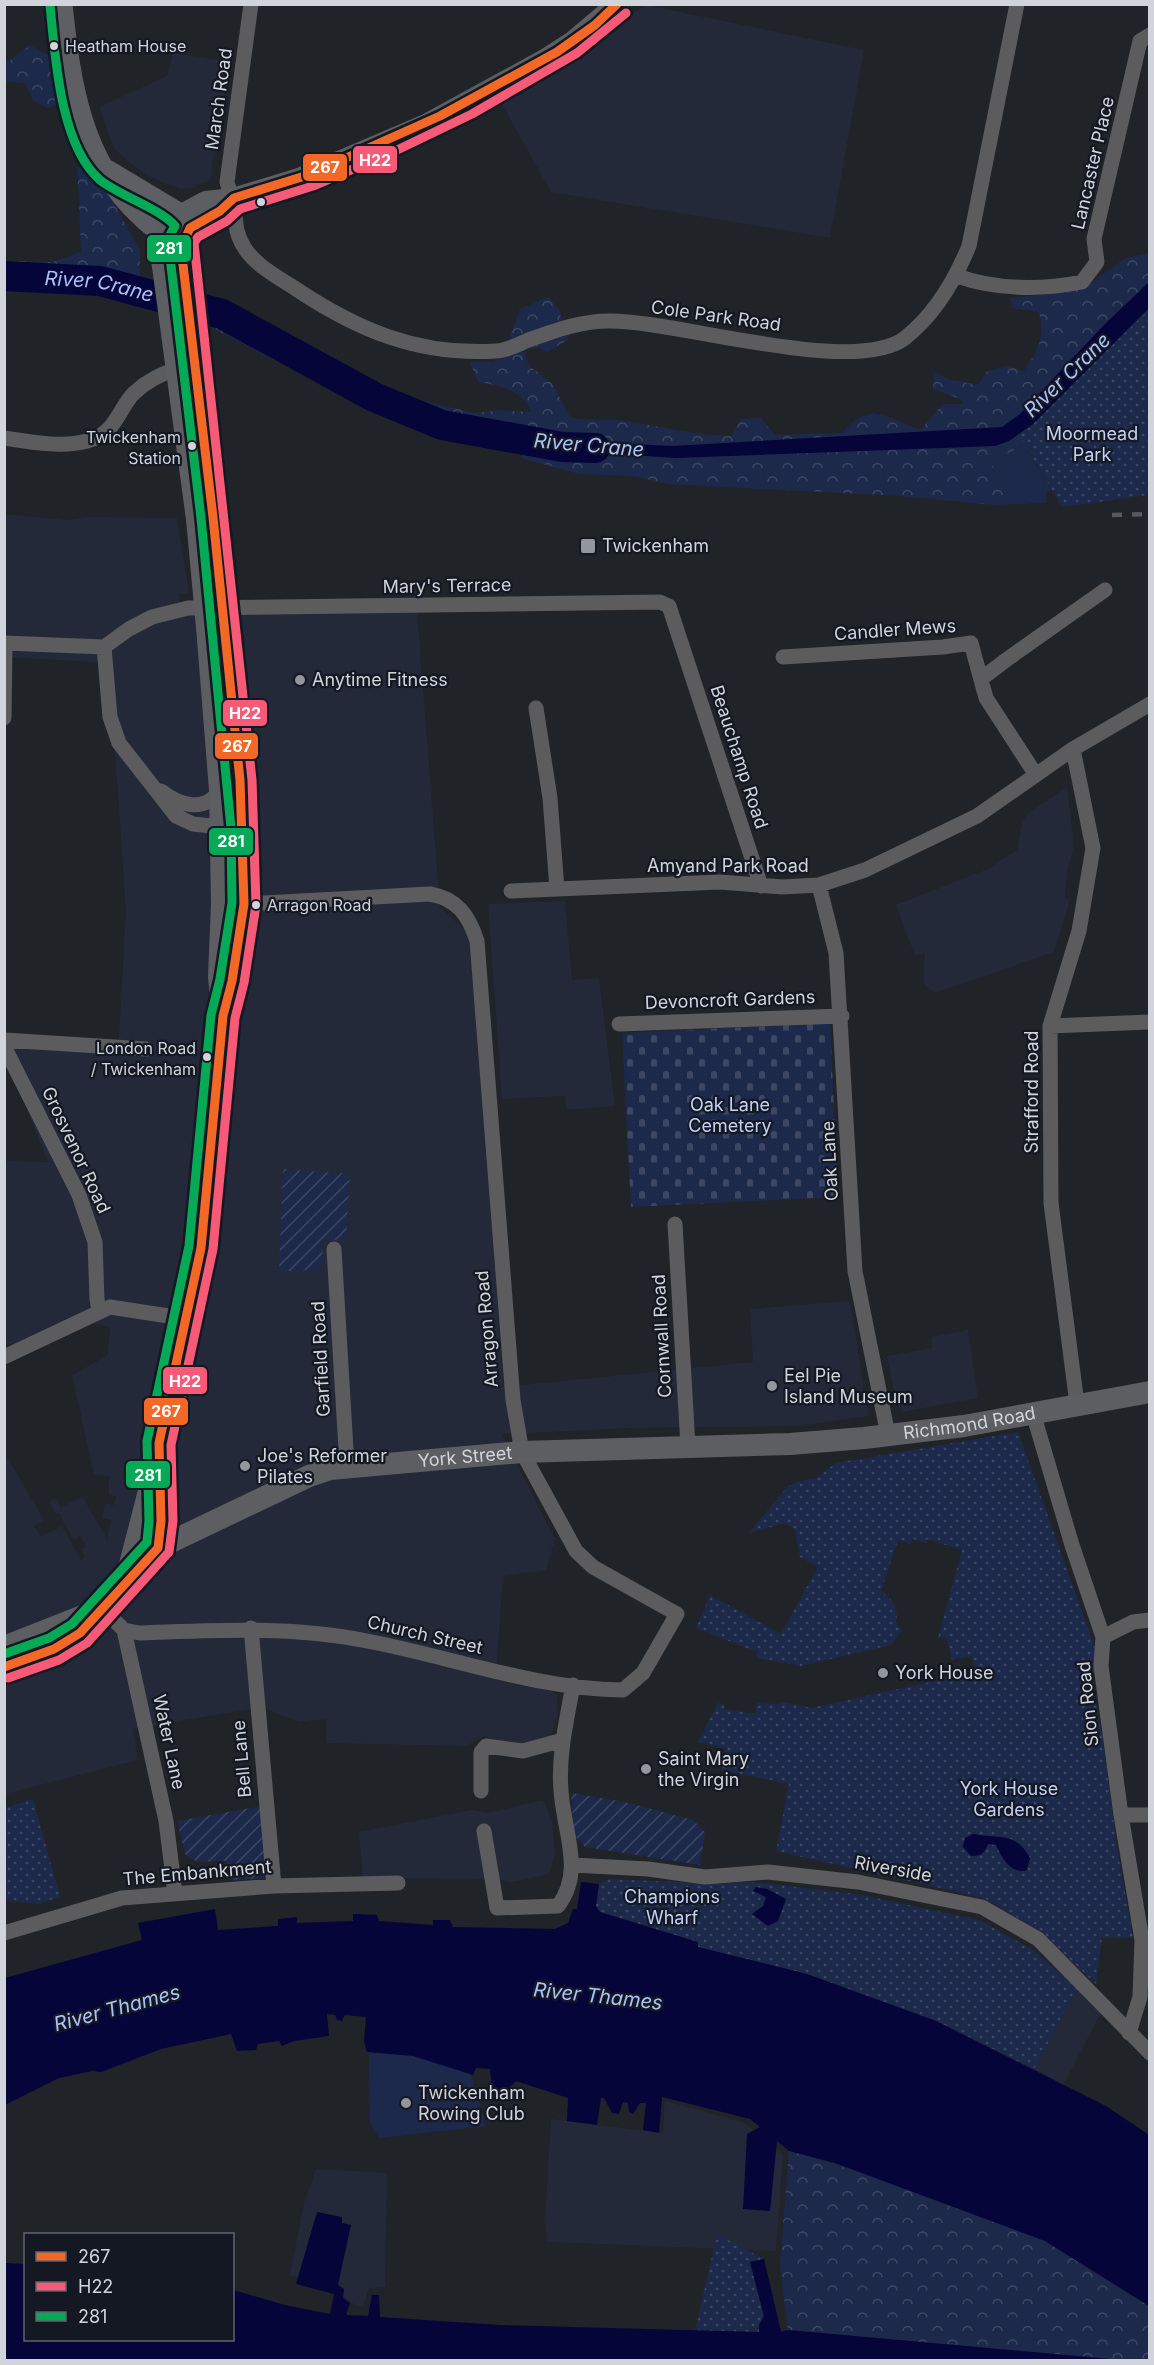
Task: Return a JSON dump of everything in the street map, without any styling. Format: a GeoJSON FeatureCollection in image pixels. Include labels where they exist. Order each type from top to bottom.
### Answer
{"type":"FeatureCollection","features":[{"type":"Feature","properties":{"kind":"main road"},"geometry":{"type":"LineString","coordinates":[[62,4],[78,110],[86,136],[128,204],[148,223],[180,228]]}},
{"type":"Feature","properties":{"kind":"main road"},"geometry":{"type":"LineString","coordinates":[[126,1580],[157,1460],[169,1391],[188,1319],[205,1217],[223,1016],[236,961],[232,827],[205,518],[175,288],[162,253],[180,228],[222,210],[233,199],[299,179],[428,124],[545,60],[573,42],[618,4]]}},
{"type":"Feature","properties":{"kind":"main road"},"geometry":{"type":"LineString","coordinates":[[215,627],[220,790],[232,827]]}},
{"type":"Feature","properties":{"kind":"main road","name":"Richmond Road"},"geometry":{"type":"LineString","coordinates":[[790,1444],[964,1426],[1149,1392]]}},
{"type":"Feature","properties":{"kind":"main road","name":"York Street"},"geometry":{"type":"LineString","coordinates":[[4,1667],[28,1659],[71,1639],[158,1548],[309,1476],[347,1466],[522,1452],[790,1444]]}},
{"type":"Feature","properties":{"kind":"main road"},"geometry":{"type":"LineString","coordinates":[[157,1460],[163,1504],[158,1548]]}},
{"type":"Feature","properties":{"kind":"main road"},"geometry":{"type":"LineString","coordinates":[[4,1647],[102,1608]]}},
{"type":"Feature","properties":{"kind":"street","name":"March Road"},"geometry":{"type":"LineString","coordinates":[[233,199],[228,188],[228,176],[251,4]]}},
{"type":"Feature","properties":{"kind":"street","name":"Cole Park Road"},"geometry":{"type":"LineString","coordinates":[[233,199],[234,219],[239,237],[253,258],[333,314],[417,347],[447,352],[500,351],[569,326],[612,320],[774,345],[845,351],[879,349],[904,339],[946,293],[957,276],[969,246],[1017,4]]}},
{"type":"Feature","properties":{"kind":"street","name":"Lancaster Place"},"geometry":{"type":"LineString","coordinates":[[957,276],[998,285],[1051,288],[1082,282],[1097,262],[1095,239],[1140,41],[1149,35]]}},
{"type":"Feature","properties":{"kind":"street"},"geometry":{"type":"LineString","coordinates":[[4,438],[69,444],[89,441],[117,421],[133,394],[183,355]]}},
{"type":"Feature","properties":{"kind":"street"},"geometry":{"type":"LineString","coordinates":[[981,680],[1105,590]]}},
{"type":"Feature","properties":{"kind":"street","name":"Mary's Terrace"},"geometry":{"type":"LineString","coordinates":[[104,646],[152,617],[188,608],[660,602],[669,606],[680,640]]}},
{"type":"Feature","properties":{"kind":"street","name":"Beauchamp Road"},"geometry":{"type":"LineString","coordinates":[[680,640],[761,886]]}},
{"type":"Feature","properties":{"kind":"street"},"geometry":{"type":"LineString","coordinates":[[4,718],[5,643],[104,646],[113,731],[119,743],[176,816],[193,824],[232,827]]}},
{"type":"Feature","properties":{"kind":"street","name":"Candler Mews"},"geometry":{"type":"LineString","coordinates":[[783,657],[943,647],[971,643],[986,698],[1036,775]]}},
{"type":"Feature","properties":{"kind":"street","name":"Amyand Park Road"},"geometry":{"type":"LineString","coordinates":[[511,891],[720,882],[761,886],[819,885],[865,870],[977,816],[1073,749],[1149,704]]}},
{"type":"Feature","properties":{"kind":"street"},"geometry":{"type":"LineString","coordinates":[[536,708],[550,798],[557,889]]}},
{"type":"Feature","properties":{"kind":"street","name":"Strafford Road"},"geometry":{"type":"LineString","coordinates":[[1073,749],[1093,848],[1079,931],[1050,1026],[1051,1203],[1077,1404]]}},
{"type":"Feature","properties":{"kind":"street"},"geometry":{"type":"LineString","coordinates":[[154,785],[177,801],[189,805],[209,803],[220,790]]}},
{"type":"Feature","properties":{"kind":"street","name":"Oak Lane"},"geometry":{"type":"LineString","coordinates":[[819,885],[836,953],[842,1016],[855,1271],[888,1435]]}},
{"type":"Feature","properties":{"kind":"street","name":"Arragon Road"},"geometry":{"type":"LineString","coordinates":[[233,904],[430,894],[443,896],[454,903],[471,921],[477,941],[513,1400],[522,1452],[576,1551],[593,1567],[677,1614]]}},
{"type":"Feature","properties":{"kind":"street","name":"Devoncroft Gardens"},"geometry":{"type":"LineString","coordinates":[[619,1024],[842,1016]]}},
{"type":"Feature","properties":{"kind":"street"},"geometry":{"type":"LineString","coordinates":[[1050,1026],[1149,1022]]}},
{"type":"Feature","properties":{"kind":"street"},"geometry":{"type":"LineString","coordinates":[[4,1040],[146,1048]]}},
{"type":"Feature","properties":{"kind":"street","name":"Grosvenor Road"},"geometry":{"type":"LineString","coordinates":[[4,1046],[80,1195],[95,1242],[99,1311]]}},
{"type":"Feature","properties":{"kind":"street","name":"Cornwall Road"},"geometry":{"type":"LineString","coordinates":[[675,1224],[688,1446]]}},
{"type":"Feature","properties":{"kind":"street","name":"Garfield Road"},"geometry":{"type":"LineString","coordinates":[[334,1249],[347,1466]]}},
{"type":"Feature","properties":{"kind":"street"},"geometry":{"type":"LineString","coordinates":[[4,1357],[110,1307],[188,1319]]}},
{"type":"Feature","properties":{"kind":"street","name":"Sion Road"},"geometry":{"type":"LineString","coordinates":[[1033,1413],[1072,1545],[1103,1637],[1101,1666],[1120,1815],[1142,1940],[1140,1997],[1129,2033]]}},
{"type":"Feature","properties":{"kind":"street"},"geometry":{"type":"LineString","coordinates":[[102,1608],[124,1630]]}},
{"type":"Feature","properties":{"kind":"street","name":"Church Street"},"geometry":{"type":"LineString","coordinates":[[124,1630],[139,1633],[251,1628],[367,1641],[553,1683],[623,1690],[643,1673],[677,1614]]}},
{"type":"Feature","properties":{"kind":"street"},"geometry":{"type":"LineString","coordinates":[[1103,1637],[1133,1622],[1149,1620]]}},
{"type":"Feature","properties":{"kind":"street","name":"Bell Lane"},"geometry":{"type":"LineString","coordinates":[[251,1628],[274,1886]]}},
{"type":"Feature","properties":{"kind":"street","name":"Water Lane"},"geometry":{"type":"LineString","coordinates":[[124,1630],[166,1821],[175,1893]]}},
{"type":"Feature","properties":{"kind":"street"},"geometry":{"type":"LineString","coordinates":[[484,1831],[497,1908],[558,1906],[568,1890],[573,1865],[561,1790],[563,1740],[573,1685]]}},
{"type":"Feature","properties":{"kind":"street"},"geometry":{"type":"LineString","coordinates":[[481,1791],[481,1752],[486,1746],[523,1751],[563,1740]]}},
{"type":"Feature","properties":{"kind":"street"},"geometry":{"type":"LineString","coordinates":[[1120,1815],[1149,1815]]}},
{"type":"Feature","properties":{"kind":"street","name":"Riverside"},"geometry":{"type":"LineString","coordinates":[[573,1865],[648,1869],[705,1877],[768,1872],[858,1882],[982,1907],[1038,1939],[1149,2053]]}},
{"type":"Feature","properties":{"kind":"street","name":"The Embankment"},"geometry":{"type":"LineString","coordinates":[[4,1933],[122,1898],[274,1886],[398,1883]]}},
{"type":"Feature","properties":{"kind":"shaded area"},"geometry":{"type":"Polygon","coordinates":[[[646,5],[864,50],[830,238],[551,192],[500,101],[646,5]]]}},
{"type":"Feature","properties":{"kind":"shaded area"},"geometry":{"type":"Polygon","coordinates":[[[173,53],[229,62],[210,181],[196,185],[195,188],[180,189],[148,176],[124,158],[113,147],[99,107],[167,76],[173,53]]]}},
{"type":"Feature","properties":{"kind":"shaded area"},"geometry":{"type":"Polygon","coordinates":[[[5,514],[66,520],[87,517],[177,518],[189,594],[179,594],[181,615],[417,612],[440,907],[468,933],[486,1118],[503,1387],[753,1362],[750,1309],[850,1301],[868,1416],[798,1426],[631,1428],[502,1434],[555,1539],[546,1570],[503,1576],[496,1673],[512,1681],[551,1691],[557,1695],[558,1713],[550,1740],[529,1747],[483,1737],[466,1746],[326,1743],[326,1719],[299,1722],[262,1707],[133,1729],[138,1760],[5,1794],[4,1452],[44,1520],[34,1526],[41,1537],[62,1526],[81,1560],[85,1557],[81,1550],[86,1546],[80,1536],[74,1540],[59,1513],[56,1514],[49,1502],[55,1498],[61,1508],[82,1496],[107,1539],[111,1520],[102,1518],[105,1503],[114,1505],[116,1496],[109,1495],[109,1476],[94,1475],[72,1375],[108,1355],[110,1328],[86,1321],[14,1344],[5,1343],[5,1161],[48,1162],[5,1054],[4,1046],[118,1052],[126,912],[109,663],[5,657],[5,514]],[[223,1140],[213,1253],[219,1249],[229,1145],[223,1140]]]}},
{"type":"Feature","properties":{"kind":"shaded area"},"geometry":{"type":"Polygon","coordinates":[[[1067,787],[1074,846],[1067,871],[1065,898],[1070,900],[1054,952],[935,993],[923,983],[925,952],[915,956],[896,905],[990,868],[1017,850],[1022,824],[1028,813],[1067,787]]]}},
{"type":"Feature","properties":{"kind":"shaded area"},"geometry":{"type":"Polygon","coordinates":[[[565,901],[572,980],[599,978],[615,1106],[566,1110],[565,1096],[502,1099],[488,904],[565,901]]]}},
{"type":"Feature","properties":{"kind":"shaded area"},"geometry":{"type":"Polygon","coordinates":[[[968,1330],[978,1398],[902,1412],[896,1401],[887,1356],[932,1348],[931,1337],[968,1330]]]}},
{"type":"Feature","properties":{"kind":"shaded area"},"geometry":{"type":"Polygon","coordinates":[[[543,1800],[552,1820],[555,1855],[549,1874],[509,1883],[498,1879],[363,1878],[359,1832],[472,1810],[488,1813],[543,1800]]]}},
{"type":"Feature","properties":{"kind":"shaded area"},"geometry":{"type":"Polygon","coordinates":[[[1077,1989],[1101,2013],[1063,2085],[1034,2069],[1077,1989]]]}},
{"type":"Feature","properties":{"kind":"shaded area"},"geometry":{"type":"Polygon","coordinates":[[[665,2101],[745,2123],[783,2155],[776,2251],[547,2242],[545,2218],[551,2119],[663,2133],[665,2101]]]}},
{"type":"Feature","properties":{"kind":"shaded area"},"geometry":{"type":"Polygon","coordinates":[[[316,2169],[387,2173],[385,2287],[369,2288],[363,2307],[355,2305],[334,2289],[290,2275],[304,2203],[316,2169]]]}},
{"type":"Feature","properties":{"kind":"green space"},"geometry":{"type":"Polygon","coordinates":[[[30,45],[53,58],[58,104],[48,108],[34,101],[25,83],[5,81],[5,60],[9,61],[30,45]]]}},
{"type":"Feature","properties":{"kind":"green space"},"geometry":{"type":"Polygon","coordinates":[[[77,157],[111,198],[140,251],[140,280],[5,283],[5,261],[53,262],[81,252],[77,157]]]}},
{"type":"Feature","properties":{"kind":"green space"},"geometry":{"type":"Polygon","coordinates":[[[1149,253],[1149,314],[1030,441],[993,462],[994,479],[1014,487],[1012,500],[995,505],[900,496],[669,484],[632,476],[579,474],[521,458],[522,454],[448,432],[402,422],[375,412],[216,330],[214,303],[251,316],[350,373],[393,394],[474,413],[498,410],[531,412],[527,404],[516,393],[502,387],[478,382],[470,362],[494,362],[504,353],[520,309],[549,297],[559,310],[568,340],[547,352],[537,347],[524,351],[529,366],[552,383],[570,417],[619,420],[691,433],[731,436],[741,419],[761,418],[775,435],[842,433],[861,417],[878,414],[920,430],[943,404],[964,404],[960,399],[933,389],[934,371],[947,379],[978,385],[987,371],[1006,366],[1024,371],[1034,356],[1041,337],[1039,312],[1012,308],[1010,298],[1088,285],[1126,258],[1149,253]]]}},
{"type":"Feature","properties":{"kind":"green space","name":"Moormead Park"},"geometry":{"type":"Polygon","coordinates":[[[1149,310],[1149,495],[1062,507],[1019,434],[1149,310]]]}},
{"type":"Feature","properties":{"kind":"green space"},"geometry":{"type":"Polygon","coordinates":[[[1030,441],[1028,451],[1052,490],[1047,492],[1046,503],[995,505],[1012,500],[994,479],[993,462],[1030,441]]]}},
{"type":"Feature","properties":{"kind":"green space","name":"Oak Lane Cemetery"},"geometry":{"type":"Polygon","coordinates":[[[830,1023],[838,1197],[631,1207],[622,1033],[830,1023]]]}},
{"type":"Feature","properties":{"kind":"green space"},"geometry":{"type":"Polygon","coordinates":[[[283,1169],[350,1174],[346,1240],[322,1239],[323,1264],[317,1270],[279,1271],[283,1169]]]}},
{"type":"Feature","properties":{"kind":"green space","name":"York House Gardens"},"geometry":{"type":"Polygon","coordinates":[[[1018,1432],[1095,1648],[1093,1688],[1133,1938],[1102,1938],[1096,1984],[1037,1929],[984,1898],[776,1851],[789,1784],[722,1770],[726,1748],[698,1742],[718,1703],[724,1704],[724,1709],[755,1714],[757,1703],[780,1704],[781,1702],[811,1708],[976,1672],[972,1656],[952,1660],[946,1637],[938,1638],[962,1550],[927,1539],[926,1543],[913,1539],[911,1544],[898,1540],[881,1591],[894,1605],[897,1614],[896,1624],[902,1630],[891,1645],[801,1666],[762,1659],[756,1656],[757,1652],[696,1628],[710,1595],[781,1634],[818,1567],[800,1557],[795,1529],[785,1523],[749,1533],[787,1487],[797,1482],[816,1478],[836,1463],[1018,1432]]]}},
{"type":"Feature","properties":{"kind":"green space"},"geometry":{"type":"Polygon","coordinates":[[[571,1793],[625,1802],[693,1820],[705,1832],[700,1865],[585,1847],[574,1835],[571,1793]]]}},
{"type":"Feature","properties":{"kind":"green space"},"geometry":{"type":"Polygon","coordinates":[[[33,1799],[60,1897],[39,1904],[5,1901],[5,1808],[33,1799]]]}},
{"type":"Feature","properties":{"kind":"green space"},"geometry":{"type":"Polygon","coordinates":[[[262,1806],[267,1878],[230,1880],[227,1861],[197,1862],[185,1854],[177,1821],[262,1806]]]}},
{"type":"Feature","properties":{"kind":"green space","name":"Champions Wharf"},"geometry":{"type":"Polygon","coordinates":[[[609,1879],[702,1883],[754,1882],[856,1894],[980,1920],[1036,1952],[1077,1989],[1034,2069],[936,2021],[807,1974],[698,1947],[600,1912],[596,1906],[599,1884],[609,1879]]]}},
{"type":"Feature","properties":{"kind":"green space"},"geometry":{"type":"Polygon","coordinates":[[[368,2017],[463,2046],[486,2126],[379,2138],[370,2123],[368,2017]]]}},
{"type":"Feature","properties":{"kind":"green space"},"geometry":{"type":"Polygon","coordinates":[[[789,2151],[887,2181],[1045,2241],[1149,2306],[1149,2360],[1121,2360],[788,2330],[780,2263],[789,2151]]]}},
{"type":"Feature","properties":{"kind":"green space"},"geometry":{"type":"Polygon","coordinates":[[[717,2234],[764,2259],[750,2262],[764,2317],[759,2325],[760,2332],[695,2331],[717,2234]]]}},
{"type":"Feature","properties":{"kind":"water"},"geometry":{"type":"Polygon","coordinates":[[[1149,282],[1149,308],[1033,424],[1009,441],[995,446],[676,458],[554,450],[556,440],[672,446],[1002,427],[1020,414],[1104,325],[1149,282]]]}},
{"type":"Feature","properties":{"kind":"water"},"geometry":{"type":"Polygon","coordinates":[[[973,1834],[1006,1838],[1018,1844],[1030,1858],[1027,1870],[1012,1868],[1004,1860],[996,1845],[988,1844],[982,1853],[971,1856],[963,1847],[965,1838],[973,1834]]]}},
{"type":"Feature","properties":{"kind":"water","name":"River Thames"},"geometry":{"type":"Polygon","coordinates":[[[581,1882],[599,1884],[596,1906],[600,1912],[698,1942],[698,1947],[807,1974],[936,2021],[1106,2106],[1149,2135],[1149,2306],[1045,2241],[835,2163],[789,2151],[777,2141],[770,2211],[743,2209],[747,2134],[760,2127],[750,2119],[662,2097],[659,2133],[643,2130],[646,2103],[640,2103],[633,2114],[629,2112],[628,2103],[623,2102],[619,2114],[612,2113],[604,2098],[601,2098],[597,2125],[567,2121],[568,2098],[516,2081],[505,2092],[492,2089],[490,2069],[476,2068],[473,2075],[413,2056],[367,2052],[364,2042],[366,2017],[345,2015],[342,2021],[337,2020],[335,2015],[327,2014],[329,2036],[294,2041],[282,2046],[279,2041],[258,2044],[256,2050],[237,2051],[231,2034],[161,2049],[101,2072],[92,2071],[59,2078],[5,2105],[5,1978],[142,1940],[138,1923],[215,1909],[218,1930],[278,1926],[278,1919],[297,1917],[297,1923],[353,1921],[353,1914],[377,1915],[379,1921],[433,1925],[433,1920],[450,1920],[453,1927],[555,1929],[568,1923],[573,1909],[577,1909],[581,1882]]]}},
{"type":"Feature","properties":{"kind":"water"},"geometry":{"type":"Polygon","coordinates":[[[756,1887],[767,1889],[786,1899],[778,1921],[768,1926],[752,1914],[763,1906],[766,1897],[753,1891],[756,1887]]]}},
{"type":"Feature","properties":{"kind":"water"},"geometry":{"type":"Polygon","coordinates":[[[317,2212],[342,2217],[342,2223],[351,2225],[338,2285],[344,2289],[343,2298],[350,2303],[346,2315],[368,2316],[372,2295],[379,2295],[380,2317],[500,2325],[759,2332],[759,2325],[764,2316],[750,2262],[764,2259],[781,2332],[788,2330],[1121,2360],[5,2360],[5,2257],[6,2263],[24,2264],[24,2341],[234,2341],[234,2290],[285,2305],[330,2314],[334,2294],[296,2284],[317,2212]]]}},
{"type":"Feature","properties":{"kind":"waterway","name":"River Crane"},"geometry":{"type":"LineString","coordinates":[[4,276],[100,281],[222,314],[374,397],[442,425],[562,447],[595,448]]}},
{"type":"Feature","properties":{"kind":"railway"},"geometry":{"type":"LineString","coordinates":[[1112,515],[1150,514]]}},
{"type":"Feature","properties":{"kind":"transit line","name":"267"},"geometry":{"type":"LineString","coordinates":[[4,1667],[54,1649],[80,1633],[158,1548],[161,1521],[159,1443],[201,1248],[223,1016],[232,981],[244,904],[240,780],[213,517],[181,248],[190,228],[220,211],[234,198],[308,175],[440,116],[557,52],[595,25],[617,4]]}},
{"type":"Feature","properties":{"kind":"transit line","name":"281"},"geometry":{"type":"LineString","coordinates":[[4,1654],[49,1638],[72,1624],[147,1542],[149,1521],[147,1441],[189,1246],[211,1015],[220,979],[232,903],[231,828],[201,518],[169,249],[170,235],[175,226],[160,214],[108,186],[87,165],[76,145],[62,98],[50,5]]}},
{"type":"Feature","properties":{"kind":"transit line","name":"H22"},"geometry":{"type":"LineString","coordinates":[[8,1678],[59,1660],[87,1643],[169,1552],[173,1521],[171,1445],[213,1249],[235,1018],[244,983],[256,905],[252,780],[194,243],[198,237],[227,221],[240,209],[313,186],[393,152],[472,114],[577,53],[626,13]]}},
{"type":"Feature","properties":{"kind":"place","name":"Heatham House"},"geometry":{"type":"Point","coordinates":[54,46]}},
{"type":"Feature","properties":{"kind":"place","name":"Twickenham Station"},"geometry":{"type":"Point","coordinates":[192,446]}},
{"type":"Feature","properties":{"kind":"place","name":"Twickenham"},"geometry":{"type":"Point","coordinates":[588,546]}},
{"type":"Feature","properties":{"kind":"place","name":"Anytime Fitness"},"geometry":{"type":"Point","coordinates":[300,680]}},
{"type":"Feature","properties":{"kind":"place","name":"Arragon Road"},"geometry":{"type":"Point","coordinates":[256,905]}},
{"type":"Feature","properties":{"kind":"place","name":"London Road / Twickenham"},"geometry":{"type":"Point","coordinates":[207,1057]}},
{"type":"Feature","properties":{"kind":"place","name":"Eel Pie Island Museum"},"geometry":{"type":"Point","coordinates":[772,1386]}},
{"type":"Feature","properties":{"kind":"place","name":"Joe's Reformer Pilates"},"geometry":{"type":"Point","coordinates":[245,1466]}},
{"type":"Feature","properties":{"kind":"place","name":"York House"},"geometry":{"type":"Point","coordinates":[883,1673]}},
{"type":"Feature","properties":{"kind":"place","name":"Saint Mary the Virgin"},"geometry":{"type":"Point","coordinates":[646,1769]}},
{"type":"Feature","properties":{"kind":"place","name":"Twickenham Rowing Club"},"geometry":{"type":"Point","coordinates":[406,2103]}}]}
